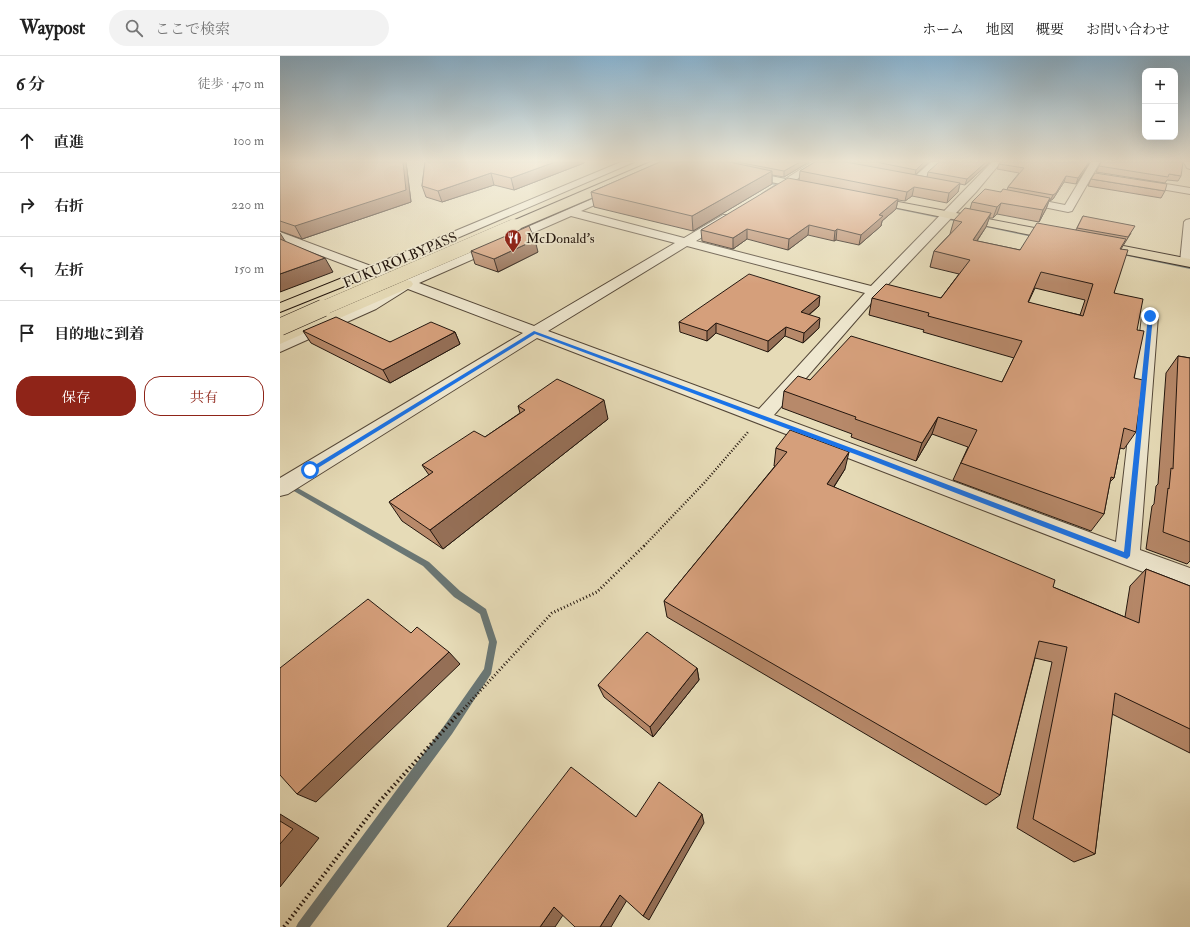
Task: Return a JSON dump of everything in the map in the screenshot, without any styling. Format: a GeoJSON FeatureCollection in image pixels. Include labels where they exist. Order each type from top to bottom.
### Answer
{"type":"FeatureCollection","features":[{"type":"Feature","properties":{"kind":"main road","name":"FUKUROI BYPASS"},"geometry":{"type":"LineString","coordinates":[[280,314],[544,203]]}},
{"type":"Feature","properties":{"kind":"main road","name":"FUKUROI BYPASS"},"geometry":{"type":"LineString","coordinates":[[280,327],[569,203]]}},
{"type":"Feature","properties":{"kind":"main road"},"geometry":{"type":"LineString","coordinates":[[900,203],[1072,237]]}},
{"type":"Feature","properties":{"kind":"main road"},"geometry":{"type":"LineString","coordinates":[[1087,240],[1189,260]]}},
{"type":"Feature","properties":{"kind":"main road"},"geometry":{"type":"LineString","coordinates":[[280,308],[372,270]]}},
{"type":"Feature","properties":{"kind":"main road"},"geometry":{"type":"LineString","coordinates":[[280,339],[406,284]]}},
{"type":"Feature","properties":{"kind":"street"},"geometry":{"type":"LineString","coordinates":[[372,270],[533,203]]}},
{"type":"Feature","properties":{"kind":"street"},"geometry":{"type":"LineString","coordinates":[[280,347],[371,306],[406,284],[592,203]]}},
{"type":"Feature","properties":{"kind":"street"},"geometry":{"type":"LineString","coordinates":[[761,418],[874,291],[960,203]]}},
{"type":"Feature","properties":{"kind":"street"},"geometry":{"type":"LineString","coordinates":[[1037,203],[1068,209],[1073,203]]}},
{"type":"Feature","properties":{"kind":"street"},"geometry":{"type":"LineString","coordinates":[[280,488],[534,332],[739,210]]}},
{"type":"Feature","properties":{"kind":"street"},"geometry":{"type":"LineString","coordinates":[[572,212],[874,291]]}},
{"type":"Feature","properties":{"kind":"street"},"geometry":{"type":"LineString","coordinates":[[1189,260],[1190,222]]}},
{"type":"Feature","properties":{"kind":"street"},"geometry":{"type":"LineString","coordinates":[[280,236],[1190,579]]}},
{"type":"Feature","properties":{"kind":"street"},"geometry":{"type":"LineString","coordinates":[[1127,556],[1150,316]]}},
{"type":"Feature","properties":{"kind":"path"},"geometry":{"type":"LineString","coordinates":[[284,927],[380,801],[552,613],[597,592],[626,565],[705,482],[761,418]]}},
{"type":"Feature","properties":{"kind":"building"},"geometry":{"type":"Polygon","coordinates":[[[280,203],[367,203],[295,226],[280,221],[280,203]]]}},
{"type":"Feature","properties":{"kind":"building"},"geometry":{"type":"Polygon","coordinates":[[[636,203],[716,203],[692,216],[636,203]]]}},
{"type":"Feature","properties":{"kind":"building"},"geometry":{"type":"Polygon","coordinates":[[[747,203],[894,203],[879,215],[883,216],[861,235],[837,229],[835,231],[809,225],[789,239],[747,229],[733,238],[701,230],[747,203]]]}},
{"type":"Feature","properties":{"kind":"building"},"geometry":{"type":"Polygon","coordinates":[[[975,203],[1047,203],[1043,210],[1001,203],[997,207],[975,203]]]}},
{"type":"Feature","properties":{"kind":"building"},"geometry":{"type":"Polygon","coordinates":[[[965,208],[991,213],[973,240],[1020,250],[1037,223],[1126,239],[1120,249],[1128,250],[1114,293],[1143,299],[1137,330],[1144,331],[1134,378],[1143,380],[1136,432],[1124,428],[1114,478],[1111,477],[1104,514],[961,463],[977,430],[938,417],[922,443],[784,391],[798,376],[810,380],[851,336],[1002,382],[1022,341],[928,316],[929,313],[872,298],[886,284],[941,298],[970,260],[934,251],[962,222],[954,220],[965,208]],[[1041,272],[1028,302],[1083,316],[1093,284],[1041,272]]]}},
{"type":"Feature","properties":{"kind":"building"},"geometry":{"type":"Polygon","coordinates":[[[1083,216],[1135,226],[1128,237],[1077,228],[1083,216]]]}},
{"type":"Feature","properties":{"kind":"building"},"geometry":{"type":"Polygon","coordinates":[[[529,226],[535,240],[494,259],[471,251],[529,226]]]}},
{"type":"Feature","properties":{"kind":"building"},"geometry":{"type":"Polygon","coordinates":[[[280,239],[325,258],[280,274],[280,239]]]}},
{"type":"Feature","properties":{"kind":"building"},"geometry":{"type":"Polygon","coordinates":[[[749,274],[820,296],[801,312],[820,318],[804,333],[786,327],[768,341],[716,323],[707,331],[679,322],[749,274]]]}},
{"type":"Feature","properties":{"kind":"building"},"geometry":{"type":"Polygon","coordinates":[[[336,317],[390,342],[431,322],[455,332],[383,370],[303,331],[336,317]]]}},
{"type":"Feature","properties":{"kind":"building"},"geometry":{"type":"Polygon","coordinates":[[[1178,356],[1190,358],[1190,542],[1163,532],[1171,468],[1173,469],[1178,356]]]}},
{"type":"Feature","properties":{"kind":"building"},"geometry":{"type":"Polygon","coordinates":[[[557,379],[604,400],[430,530],[389,502],[433,472],[422,465],[474,431],[485,437],[525,410],[518,406],[557,379]]]}},
{"type":"Feature","properties":{"kind":"building"},"geometry":{"type":"Polygon","coordinates":[[[790,430],[849,452],[827,484],[1055,580],[1053,587],[1139,623],[1146,569],[1190,586],[1190,729],[1115,693],[1095,854],[1033,819],[1067,647],[1039,641],[1000,795],[664,601],[787,452],[776,448],[790,430]]]}},
{"type":"Feature","properties":{"kind":"building"},"geometry":{"type":"Polygon","coordinates":[[[368,599],[411,633],[417,627],[449,652],[297,794],[280,775],[280,668],[368,599]]]}},
{"type":"Feature","properties":{"kind":"building"},"geometry":{"type":"Polygon","coordinates":[[[647,632],[697,668],[650,727],[598,685],[647,632]]]}},
{"type":"Feature","properties":{"kind":"building"},"geometry":{"type":"Polygon","coordinates":[[[571,767],[636,817],[659,782],[702,814],[643,916],[620,895],[600,927],[575,927],[554,907],[540,927],[447,927],[571,767]]]}},
{"type":"Feature","properties":{"kind":"building"},"geometry":{"type":"Polygon","coordinates":[[[280,821],[293,829],[280,844],[280,821]]]}},
{"type":"Feature","properties":{"kind":"waterway"},"geometry":{"type":"LineString","coordinates":[[887,206],[963,222]]}},
{"type":"Feature","properties":{"kind":"waterway"},"geometry":{"type":"LineString","coordinates":[[977,224],[1037,237]]}},
{"type":"Feature","properties":{"kind":"waterway"},"geometry":{"type":"LineString","coordinates":[[1118,253],[1190,268]]}},
{"type":"Feature","properties":{"kind":"waterway"},"geometry":{"type":"LineString","coordinates":[[280,480],[426,564],[457,594],[483,612],[493,642],[488,671],[448,730],[302,927]]}},
{"type":"Feature","properties":{"kind":"place","name":"McDonald's"},"geometry":{"type":"Point","coordinates":[513,253]}},
{"type":"Feature","properties":{"kind":"route"},"geometry":{"type":"LineString","coordinates":[[310,470],[534,332],[1127,556],[1150,316]]}}]}
